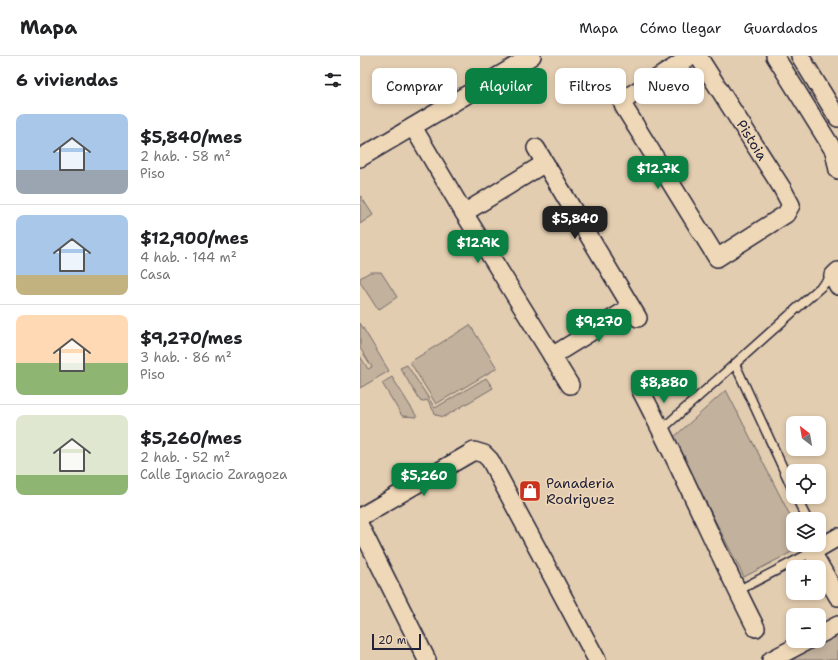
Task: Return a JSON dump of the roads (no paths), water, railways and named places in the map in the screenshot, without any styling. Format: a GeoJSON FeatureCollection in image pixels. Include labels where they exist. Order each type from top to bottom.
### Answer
{"type":"FeatureCollection","features":[{"type":"Feature","properties":{"kind":"street"},"geometry":{"type":"LineString","coordinates":[[360,158],[532,56]]}},
{"type":"Feature","properties":{"kind":"street","name":"Pistoia"},"geometry":{"type":"LineString","coordinates":[[692,56],[622,102],[717,258],[786,214],[791,206],[782,188],[698,56]]}},
{"type":"Feature","properties":{"kind":"street"},"geometry":{"type":"LineString","coordinates":[[775,56],[836,150],[838,170]]}},
{"type":"Feature","properties":{"kind":"street"},"geometry":{"type":"LineString","coordinates":[[800,56],[838,118]]}},
{"type":"Feature","properties":{"kind":"street"},"geometry":{"type":"LineString","coordinates":[[412,127],[570,385]]}},
{"type":"Feature","properties":{"kind":"street"},"geometry":{"type":"LineString","coordinates":[[536,148],[635,312],[552,356]]}},
{"type":"Feature","properties":{"kind":"street"},"geometry":{"type":"LineString","coordinates":[[464,213],[545,163]]}},
{"type":"Feature","properties":{"kind":"street"},"geometry":{"type":"LineString","coordinates":[[641,391],[661,430],[737,592],[756,628]]}},
{"type":"Feature","properties":{"kind":"street"},"geometry":{"type":"LineString","coordinates":[[360,517],[474,452],[484,454],[490,460],[597,660]]}},
{"type":"Feature","properties":{"kind":"street"},"geometry":{"type":"LineString","coordinates":[[360,526],[427,660]]}},
{"type":"Feature","properties":{"kind":"street"},"geometry":{"type":"LineString","coordinates":[[826,543],[838,537]]}},
{"type":"Feature","properties":{"kind":"street"},"geometry":{"type":"LineString","coordinates":[[819,552],[838,597]]}},
{"type":"Feature","properties":{"kind":"street"},"geometry":{"type":"LineString","coordinates":[[826,631],[838,625]]}},
{"type":"Feature","properties":{"kind":"street"},"geometry":{"type":"LineString","coordinates":[[771,660],[794,648]]}},
{"type":"Feature","properties":{"kind":"lane"},"geometry":{"type":"LineString","coordinates":[[661,430],[735,364],[836,278]]}},
{"type":"Feature","properties":{"kind":"lane"},"geometry":{"type":"LineString","coordinates":[[735,364],[786,475]]}},
{"type":"Feature","properties":{"kind":"lane"},"geometry":{"type":"LineString","coordinates":[[737,592],[810,552]]}},
{"type":"Feature","properties":{"kind":"place","name":"Panaderia Rodriguez"},"geometry":{"type":"Point","coordinates":[530,491]}}]}
